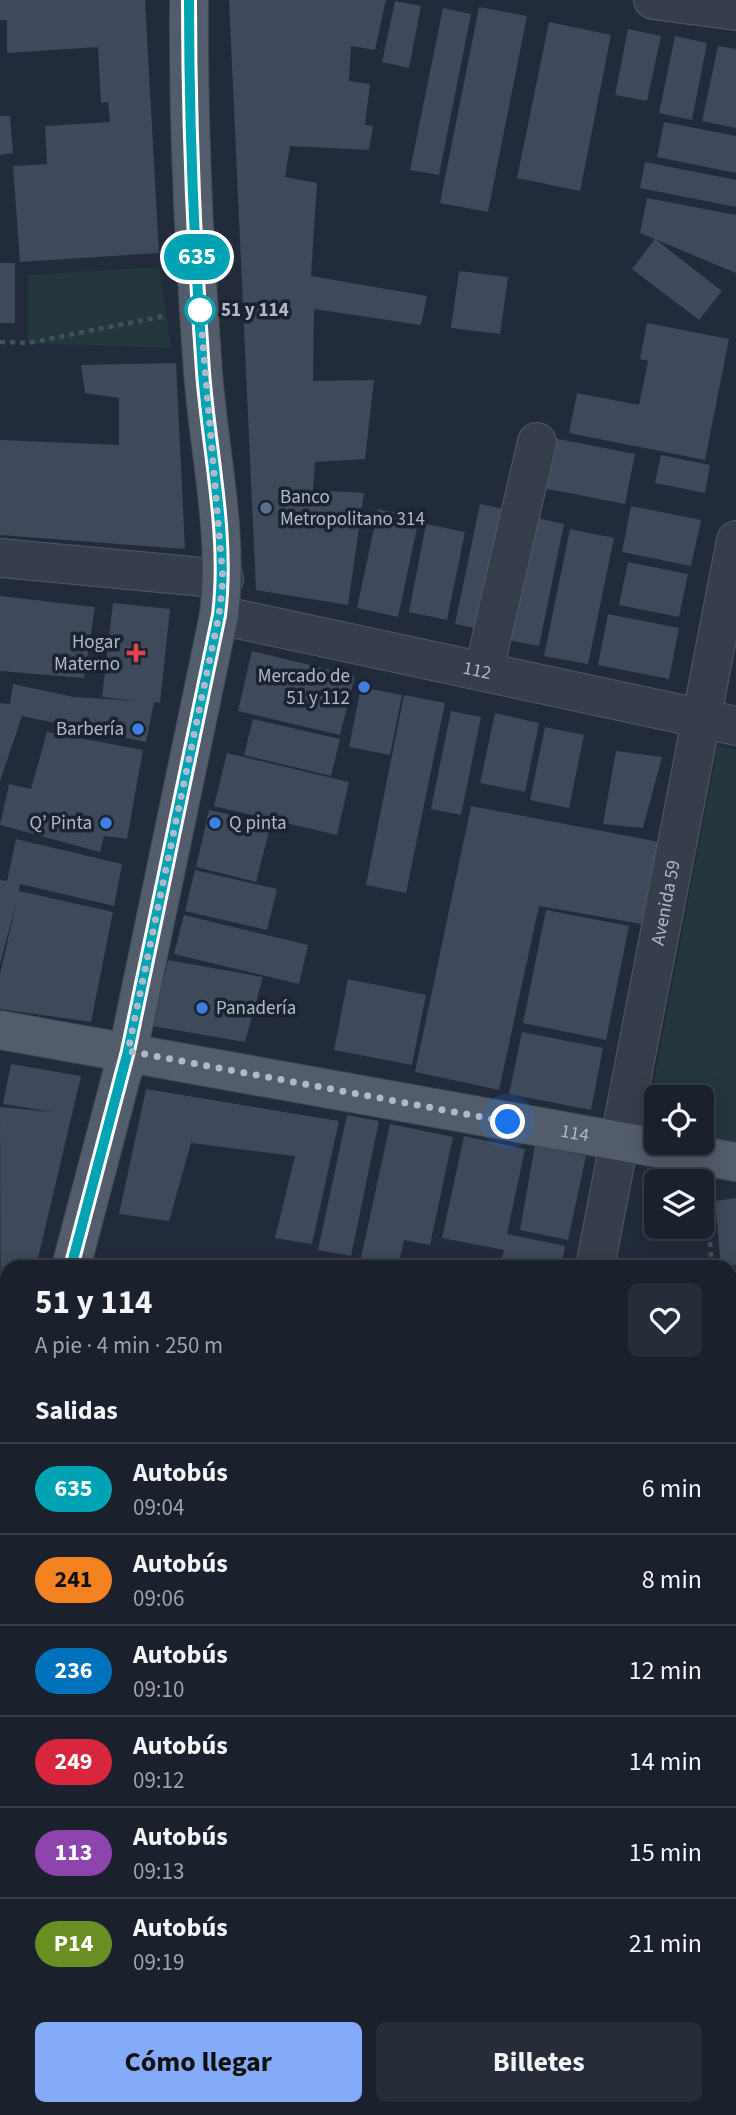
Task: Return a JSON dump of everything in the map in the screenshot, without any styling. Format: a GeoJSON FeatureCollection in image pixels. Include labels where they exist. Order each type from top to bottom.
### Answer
{"type":"FeatureCollection","features":[{"type":"Feature","properties":{"kind":"main road"},"geometry":{"type":"LineString","coordinates":[[73,1260],[128,1051],[221,597],[200,309],[189,94],[190,0]]}},
{"type":"Feature","properties":{"kind":"main road","name":"114"},"geometry":{"type":"LineString","coordinates":[[0,1030],[720,1159]]}},
{"type":"Feature","properties":{"kind":"street"},"geometry":{"type":"LineString","coordinates":[[653,0],[736,11]]}},
{"type":"Feature","properties":{"kind":"street"},"geometry":{"type":"LineString","coordinates":[[484,670],[537,442]]}},
{"type":"Feature","properties":{"kind":"street","name":"Avenida 59"},"geometry":{"type":"LineString","coordinates":[[596,1260],[699,718],[736,540]]}},
{"type":"Feature","properties":{"kind":"street","name":"112"},"geometry":{"type":"LineString","coordinates":[[0,558],[221,597],[484,670],[736,726]]}},
{"type":"Feature","properties":{"kind":"path"},"geometry":{"type":"LineString","coordinates":[[0,342],[28,344],[200,309]]}},
{"type":"Feature","properties":{"kind":"path"},"geometry":{"type":"LineString","coordinates":[[713,1260],[720,1159]]}},
{"type":"Feature","properties":{"kind":"green space"},"geometry":{"type":"Polygon","coordinates":[[[159,267],[171,348],[28,343],[28,275],[159,267]]]}},
{"type":"Feature","properties":{"kind":"green space"},"geometry":{"type":"Polygon","coordinates":[[[718,746],[736,750],[736,1143],[714,1138],[714,1085],[653,1085],[718,746]]]}},
{"type":"Feature","properties":{"kind":"building"},"geometry":{"type":"Polygon","coordinates":[[[0,0],[145,0],[159,253],[20,262],[13,166],[47,164],[45,126],[110,122],[108,102],[101,103],[98,47],[7,53],[7,20],[0,20],[0,0]]]}},
{"type":"Feature","properties":{"kind":"building"},"geometry":{"type":"Polygon","coordinates":[[[229,0],[386,0],[375,50],[351,46],[349,81],[370,84],[365,125],[373,126],[369,150],[290,146],[285,177],[317,183],[311,276],[427,296],[421,325],[314,309],[313,381],[374,380],[365,459],[315,462],[313,490],[364,493],[348,605],[256,590],[229,0]]]}},
{"type":"Feature","properties":{"kind":"building"},"geometry":{"type":"Polygon","coordinates":[[[395,1],[421,6],[409,68],[382,62],[395,1]]]}},
{"type":"Feature","properties":{"kind":"building"},"geometry":{"type":"Polygon","coordinates":[[[479,7],[527,16],[488,212],[440,203],[479,7]]]}},
{"type":"Feature","properties":{"kind":"building"},"geometry":{"type":"Polygon","coordinates":[[[443,8],[471,14],[439,175],[410,170],[443,8]]]}},
{"type":"Feature","properties":{"kind":"building"},"geometry":{"type":"Polygon","coordinates":[[[549,22],[611,35],[580,191],[517,178],[549,22]]]}},
{"type":"Feature","properties":{"kind":"building"},"geometry":{"type":"Polygon","coordinates":[[[628,29],[661,36],[647,101],[615,95],[628,29]]]}},
{"type":"Feature","properties":{"kind":"building"},"geometry":{"type":"Polygon","coordinates":[[[675,36],[707,43],[692,120],[659,113],[675,36]]]}},
{"type":"Feature","properties":{"kind":"building"},"geometry":{"type":"Polygon","coordinates":[[[718,46],[736,49],[736,128],[702,121],[718,46]]]}},
{"type":"Feature","properties":{"kind":"building"},"geometry":{"type":"Polygon","coordinates":[[[0,116],[10,116],[13,153],[0,155],[0,116]]]}},
{"type":"Feature","properties":{"kind":"building"},"geometry":{"type":"Polygon","coordinates":[[[664,122],[736,136],[736,173],[657,157],[664,122]]]}},
{"type":"Feature","properties":{"kind":"building"},"geometry":{"type":"Polygon","coordinates":[[[645,162],[736,180],[736,207],[640,188],[645,162]]]}},
{"type":"Feature","properties":{"kind":"building"},"geometry":{"type":"Polygon","coordinates":[[[647,198],[736,215],[736,273],[640,233],[647,198]]]}},
{"type":"Feature","properties":{"kind":"building"},"geometry":{"type":"Polygon","coordinates":[[[655,239],[722,291],[699,320],[632,269],[655,239]]]}},
{"type":"Feature","properties":{"kind":"building"},"geometry":{"type":"Polygon","coordinates":[[[0,263],[15,263],[15,323],[0,323],[0,263]]]}},
{"type":"Feature","properties":{"kind":"building"},"geometry":{"type":"Polygon","coordinates":[[[459,271],[508,277],[500,334],[451,328],[459,271]]]}},
{"type":"Feature","properties":{"kind":"building"},"geometry":{"type":"Polygon","coordinates":[[[647,323],[729,339],[705,460],[569,433],[577,393],[639,405],[648,361],[640,359],[647,323]]]}},
{"type":"Feature","properties":{"kind":"building"},"geometry":{"type":"Polygon","coordinates":[[[176,363],[185,549],[0,535],[0,440],[119,445],[119,398],[85,393],[81,365],[176,363]]]}},
{"type":"Feature","properties":{"kind":"building"},"geometry":{"type":"Polygon","coordinates":[[[553,438],[635,454],[625,504],[543,488],[553,438]]]}},
{"type":"Feature","properties":{"kind":"building"},"geometry":{"type":"Polygon","coordinates":[[[661,455],[710,465],[705,493],[655,483],[661,455]]]}},
{"type":"Feature","properties":{"kind":"building"},"geometry":{"type":"Polygon","coordinates":[[[480,504],[514,511],[490,631],[455,624],[480,504]]]}},
{"type":"Feature","properties":{"kind":"building"},"geometry":{"type":"Polygon","coordinates":[[[631,506],[701,520],[691,566],[622,552],[631,506]]]}},
{"type":"Feature","properties":{"kind":"building"},"geometry":{"type":"Polygon","coordinates":[[[378,509],[419,518],[398,617],[357,608],[378,509]]]}},
{"type":"Feature","properties":{"kind":"building"},"geometry":{"type":"Polygon","coordinates":[[[523,515],[564,524],[539,646],[498,638],[523,515]]]}},
{"type":"Feature","properties":{"kind":"building"},"geometry":{"type":"Polygon","coordinates":[[[426,524],[465,532],[447,620],[409,612],[426,524]]]}},
{"type":"Feature","properties":{"kind":"building"},"geometry":{"type":"Polygon","coordinates":[[[570,529],[614,538],[588,664],[544,656],[570,529]]]}},
{"type":"Feature","properties":{"kind":"building"},"geometry":{"type":"Polygon","coordinates":[[[628,562],[688,574],[679,617],[619,605],[628,562]]]}},
{"type":"Feature","properties":{"kind":"building"},"geometry":{"type":"Polygon","coordinates":[[[0,596],[95,607],[84,678],[0,671],[0,596]]]}},
{"type":"Feature","properties":{"kind":"building"},"geometry":{"type":"Polygon","coordinates":[[[113,603],[170,609],[160,703],[154,702],[146,742],[22,716],[0,781],[0,703],[10,704],[13,684],[74,697],[137,701],[102,697],[113,603]]]}},
{"type":"Feature","properties":{"kind":"building"},"geometry":{"type":"Polygon","coordinates":[[[608,614],[679,628],[669,679],[598,665],[608,614]]]}},
{"type":"Feature","properties":{"kind":"building"},"geometry":{"type":"Polygon","coordinates":[[[252,651],[355,676],[340,735],[238,711],[252,651]]]}},
{"type":"Feature","properties":{"kind":"building"},"geometry":{"type":"Polygon","coordinates":[[[361,687],[402,695],[390,755],[349,747],[361,687]]]}},
{"type":"Feature","properties":{"kind":"building"},"geometry":{"type":"Polygon","coordinates":[[[404,695],[445,703],[406,893],[366,885],[404,695]]]}},
{"type":"Feature","properties":{"kind":"building"},"geometry":{"type":"Polygon","coordinates":[[[451,711],[481,717],[461,815],[431,809],[451,711]]]}},
{"type":"Feature","properties":{"kind":"building"},"geometry":{"type":"Polygon","coordinates":[[[495,713],[539,723],[525,792],[480,783],[495,713]]]}},
{"type":"Feature","properties":{"kind":"building"},"geometry":{"type":"Polygon","coordinates":[[[253,719],[340,739],[331,776],[244,755],[253,719]]]}},
{"type":"Feature","properties":{"kind":"building"},"geometry":{"type":"Polygon","coordinates":[[[545,727],[584,735],[569,808],[530,800],[545,727]]]}},
{"type":"Feature","properties":{"kind":"building"},"geometry":{"type":"Polygon","coordinates":[[[47,732],[143,750],[127,839],[104,836],[100,852],[0,825],[9,784],[31,789],[47,732]]]}},
{"type":"Feature","properties":{"kind":"building"},"geometry":{"type":"Polygon","coordinates":[[[616,751],[662,757],[643,828],[603,824],[616,751]]]}},
{"type":"Feature","properties":{"kind":"building"},"geometry":{"type":"Polygon","coordinates":[[[227,753],[349,782],[337,835],[214,806],[227,753]]]}},
{"type":"Feature","properties":{"kind":"building"},"geometry":{"type":"Polygon","coordinates":[[[471,806],[659,842],[642,924],[539,906],[499,1090],[415,1072],[471,806]]]}},
{"type":"Feature","properties":{"kind":"building"},"geometry":{"type":"Polygon","coordinates":[[[209,810],[271,824],[256,882],[196,867],[209,810]]]}},
{"type":"Feature","properties":{"kind":"building"},"geometry":{"type":"Polygon","coordinates":[[[16,839],[122,864],[114,906],[20,884],[19,891],[113,912],[91,1022],[0,1009],[0,974],[17,900],[0,964],[0,880],[7,881],[16,839]]]}},
{"type":"Feature","properties":{"kind":"building"},"geometry":{"type":"Polygon","coordinates":[[[195,870],[277,889],[267,930],[185,911],[195,870]]]}},
{"type":"Feature","properties":{"kind":"building"},"geometry":{"type":"Polygon","coordinates":[[[546,910],[629,926],[606,1040],[523,1023],[546,910]]]}},
{"type":"Feature","properties":{"kind":"building"},"geometry":{"type":"Polygon","coordinates":[[[184,915],[308,945],[299,984],[174,954],[184,915]]]}},
{"type":"Feature","properties":{"kind":"building"},"geometry":{"type":"Polygon","coordinates":[[[168,960],[263,977],[245,1042],[152,1026],[168,960]]]}},
{"type":"Feature","properties":{"kind":"building"},"geometry":{"type":"Polygon","coordinates":[[[348,979],[426,995],[412,1065],[334,1050],[348,979]]]}},
{"type":"Feature","properties":{"kind":"building"},"geometry":{"type":"Polygon","coordinates":[[[522,1032],[603,1048],[591,1110],[509,1094],[522,1032]]]}},
{"type":"Feature","properties":{"kind":"building"},"geometry":{"type":"Polygon","coordinates":[[[11,1064],[81,1076],[38,1260],[1,1260],[0,1107],[54,1112],[3,1104],[11,1064]]]}},
{"type":"Feature","properties":{"kind":"building"},"geometry":{"type":"Polygon","coordinates":[[[146,1089],[339,1121],[312,1244],[275,1238],[295,1156],[191,1143],[169,1221],[119,1214],[146,1089]]]}},
{"type":"Feature","properties":{"kind":"building"},"geometry":{"type":"Polygon","coordinates":[[[347,1115],[379,1121],[351,1256],[318,1250],[347,1115]]]}},
{"type":"Feature","properties":{"kind":"building"},"geometry":{"type":"Polygon","coordinates":[[[390,1124],[453,1137],[430,1245],[404,1240],[400,1260],[361,1260],[390,1124]]]}},
{"type":"Feature","properties":{"kind":"building"},"geometry":{"type":"Polygon","coordinates":[[[464,1136],[525,1149],[507,1234],[565,1246],[562,1260],[501,1260],[504,1250],[442,1238],[464,1136]]]}},
{"type":"Feature","properties":{"kind":"building"},"geometry":{"type":"Polygon","coordinates":[[[535,1145],[586,1156],[568,1240],[520,1230],[535,1145]]]}},
{"type":"Feature","properties":{"kind":"building"},"geometry":{"type":"Polygon","coordinates":[[[736,1198],[736,1260],[720,1260],[715,1201],[736,1198]]]}},
{"type":"Feature","properties":{"kind":"bus line","name":"635"},"geometry":{"type":"LineString","coordinates":[[73,1260],[128,1051],[219,615],[223,579],[204,373],[192,170],[189,0]]}},
{"type":"Feature","properties":{"kind":"place","name":"51 y 114"},"geometry":{"type":"Point","coordinates":[200,310]}},
{"type":"Feature","properties":{"kind":"place","name":"Banco Metropolitano 314"},"geometry":{"type":"Point","coordinates":[266,508]}},
{"type":"Feature","properties":{"kind":"place","name":"Hogar Materno"},"geometry":{"type":"Point","coordinates":[136,653]}},
{"type":"Feature","properties":{"kind":"place","name":"Mercado de 51 y 112"},"geometry":{"type":"Point","coordinates":[364,687]}},
{"type":"Feature","properties":{"kind":"place","name":"Barbería"},"geometry":{"type":"Point","coordinates":[138,729]}},
{"type":"Feature","properties":{"kind":"place","name":"Q’ Pinta"},"geometry":{"type":"Point","coordinates":[106,823]}},
{"type":"Feature","properties":{"kind":"place","name":"Q pinta"},"geometry":{"type":"Point","coordinates":[215,823]}},
{"type":"Feature","properties":{"kind":"place","name":"Panadería"},"geometry":{"type":"Point","coordinates":[202,1008]}},
{"type":"Feature","properties":{"kind":"route"},"geometry":{"type":"LineString","coordinates":[[200,310],[223,579],[219,615],[128,1051],[508,1122]]}}]}
